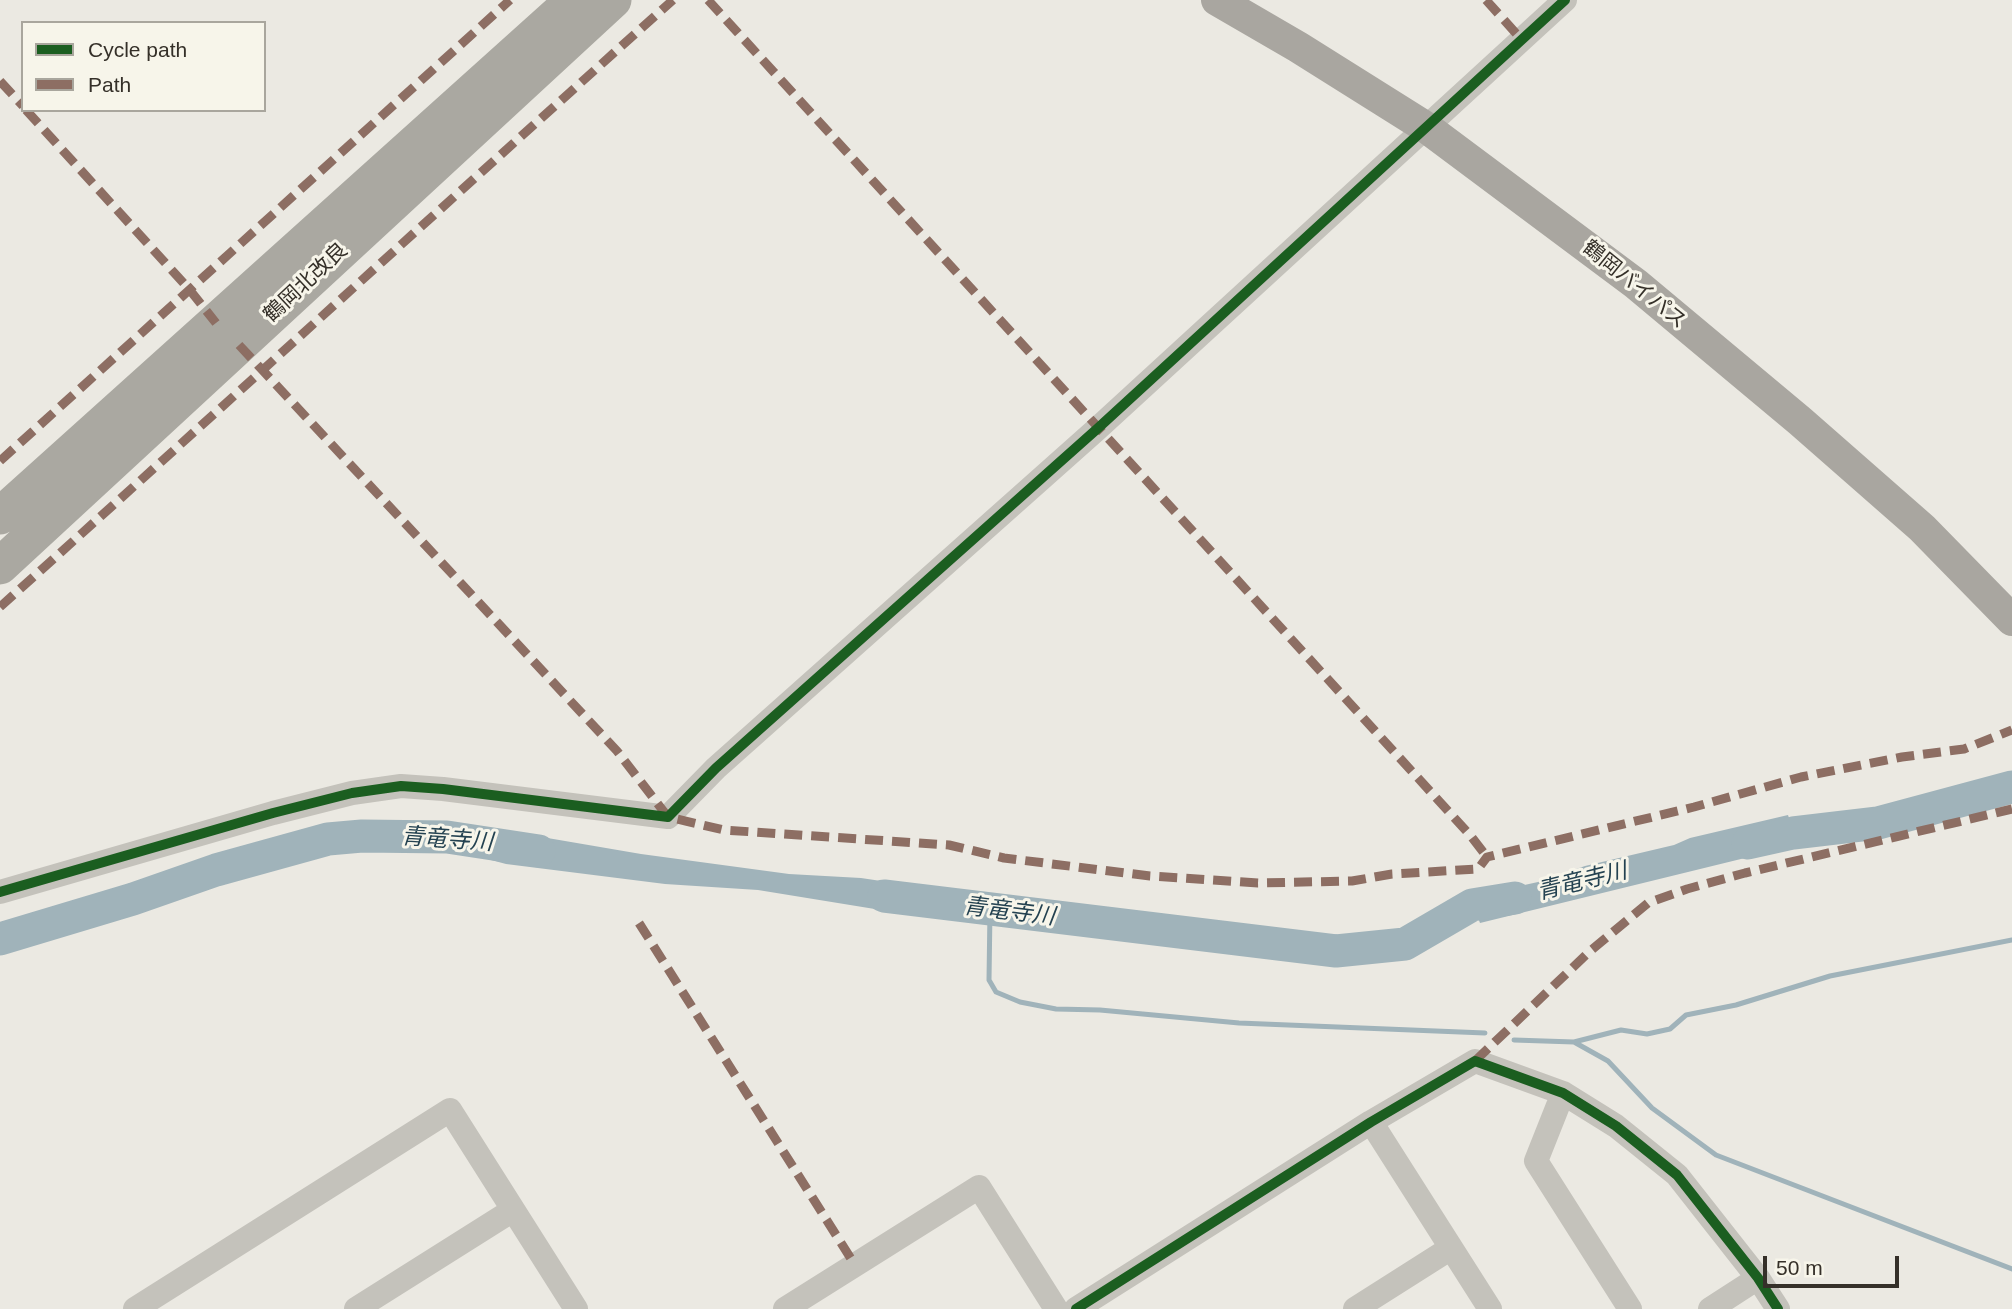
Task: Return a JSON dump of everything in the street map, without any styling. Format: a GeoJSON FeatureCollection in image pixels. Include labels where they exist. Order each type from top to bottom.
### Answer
{"type":"FeatureCollection","features":[{"type":"Feature","properties":{"kind":"highway","name":"鶴岡北改良"},"geometry":{"type":"LineString","coordinates":[[0,516],[574,0]]}},
{"type":"Feature","properties":{"kind":"highway","name":"鶴岡北改良"},"geometry":{"type":"LineString","coordinates":[[0,566],[613,0]]}},
{"type":"Feature","properties":{"kind":"main road","name":"鶴岡バイパス"},"geometry":{"type":"LineString","coordinates":[[1217,0],[1427,128],[1636,284],[1800,421],[1922,528],[2012,620]]}},
{"type":"Feature","properties":{"kind":"street"},"geometry":{"type":"LineString","coordinates":[[0,892],[142,849],[286,810],[352,793],[401,786],[668,817],[716,768],[1107,419],[1565,0]]}},
{"type":"Feature","properties":{"kind":"street"},"geometry":{"type":"LineString","coordinates":[[1076,1309],[1371,1122],[1475,1061],[1563,1093],[1616,1126],[1678,1175],[1758,1278],[1778,1309]]}},
{"type":"Feature","properties":{"kind":"street"},"geometry":{"type":"LineString","coordinates":[[1563,1093],[1536,1161],[1630,1309]]}},
{"type":"Feature","properties":{"kind":"street"},"geometry":{"type":"LineString","coordinates":[[135,1309],[163,1302],[450,1110],[572,1308]]}},
{"type":"Feature","properties":{"kind":"street"},"geometry":{"type":"LineString","coordinates":[[1371,1122],[1490,1309]]}},
{"type":"Feature","properties":{"kind":"street"},"geometry":{"type":"LineString","coordinates":[[785,1309],[979,1186],[1056,1309]]}},
{"type":"Feature","properties":{"kind":"street"},"geometry":{"type":"LineString","coordinates":[[356,1309],[513,1210]]}},
{"type":"Feature","properties":{"kind":"street"},"geometry":{"type":"LineString","coordinates":[[1355,1309],[1451,1248]]}},
{"type":"Feature","properties":{"kind":"street"},"geometry":{"type":"LineString","coordinates":[[1710,1309],[1758,1278]]}},
{"type":"Feature","properties":{"kind":"water"},"geometry":{"type":"Polygon","coordinates":[[[1788,815],[1798,845],[1480,923],[1470,897],[1538,882],[1585,866],[1788,815]]]}},
{"type":"Feature","properties":{"kind":"water"},"geometry":{"type":"Polygon","coordinates":[[[495,833],[530,835],[641,854],[789,874],[861,878],[928,888],[927,915],[758,890],[665,884],[506,864],[491,860],[495,833]]]}},
{"type":"Feature","properties":{"kind":"waterway","name":"青竜寺川"},"geometry":{"type":"LineString","coordinates":[[1748,843],[1793,833],[1878,823],[2012,787]]}},
{"type":"Feature","properties":{"kind":"waterway","name":"青竜寺川"},"geometry":{"type":"LineString","coordinates":[[0,939],[133,899],[216,870],[328,839],[362,836],[447,837],[539,851]]}},
{"type":"Feature","properties":{"kind":"waterway","name":"青竜寺川"},"geometry":{"type":"LineString","coordinates":[[884,896],[1336,951],[1405,944],[1472,905],[1515,898]]}},
{"type":"Feature","properties":{"kind":"waterway"},"geometry":{"type":"LineString","coordinates":[[990,910],[989,980],[996,992],[1020,1002],[1056,1009],[1100,1010],[1239,1023],[1485,1033]]}},
{"type":"Feature","properties":{"kind":"waterway"},"geometry":{"type":"LineString","coordinates":[[1514,1040],[1574,1042],[1621,1030],[1647,1034],[1670,1029],[1686,1015],[1736,1005],[1830,976],[2012,940]]}},
{"type":"Feature","properties":{"kind":"waterway"},"geometry":{"type":"LineString","coordinates":[[1574,1042],[1608,1061],[1652,1108],[1716,1155],[2012,1269]]}},
{"type":"Feature","properties":{"kind":"marked path"},"geometry":{"type":"LineString","coordinates":[[0,461],[510,0]]}},
{"type":"Feature","properties":{"kind":"marked path"},"geometry":{"type":"LineString","coordinates":[[0,607],[673,0]]}},
{"type":"Feature","properties":{"kind":"marked path"},"geometry":{"type":"LineString","coordinates":[[708,0],[1470,835],[1487,857]]}},
{"type":"Feature","properties":{"kind":"marked path"},"geometry":{"type":"LineString","coordinates":[[1486,0],[1522,40]]}},
{"type":"Feature","properties":{"kind":"marked path"},"geometry":{"type":"LineString","coordinates":[[0,81],[21,104]]}},
{"type":"Feature","properties":{"kind":"marked path"},"geometry":{"type":"LineString","coordinates":[[28,112],[189,289],[216,323]]}},
{"type":"Feature","properties":{"kind":"marked path"},"geometry":{"type":"LineString","coordinates":[[239,345],[617,751],[668,817],[724,830],[949,845],[1004,858],[1150,876],[1258,883],[1352,881],[1392,874],[1478,869],[1487,857],[1694,807],[1801,777],[1902,757],[1964,749],[2012,730]]}},
{"type":"Feature","properties":{"kind":"marked path"},"geometry":{"type":"LineString","coordinates":[[1475,1061],[1589,952],[1648,903],[1745,873],[2012,809]]}},
{"type":"Feature","properties":{"kind":"marked path"},"geometry":{"type":"LineString","coordinates":[[639,923],[855,1265]]}},
{"type":"Feature","properties":{"kind":"cycle path"},"geometry":{"type":"LineString","coordinates":[[0,892],[273,813],[352,793],[401,786],[668,817],[716,768],[1097,429],[1565,0]]}},
{"type":"Feature","properties":{"kind":"cycle path"},"geometry":{"type":"LineString","coordinates":[[1076,1309],[1371,1122],[1475,1061],[1563,1093],[1616,1126],[1677,1175],[1758,1278],[1778,1309]]}}]}
